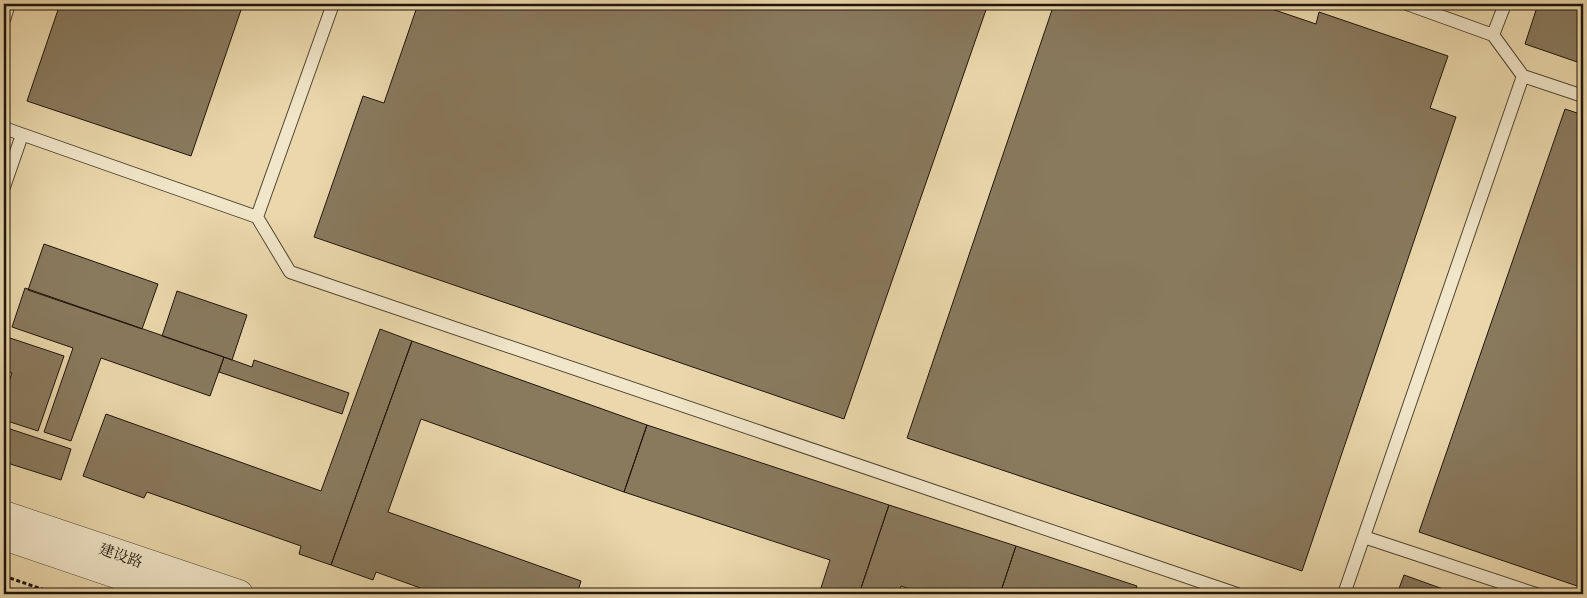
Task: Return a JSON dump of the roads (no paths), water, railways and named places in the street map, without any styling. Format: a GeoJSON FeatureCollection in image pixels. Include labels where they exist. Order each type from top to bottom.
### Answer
{"type":"FeatureCollection","features":[{"type":"Feature","properties":{"kind":"street","name":"建设路"},"geometry":{"type":"LineString","coordinates":[[4,515],[239,594]]}},
{"type":"Feature","properties":{"kind":"street","name":"建设路"},"geometry":{"type":"LineString","coordinates":[[4,536],[176,594]]}},
{"type":"Feature","properties":{"kind":"lane"},"geometry":{"type":"LineString","coordinates":[[4,20],[9,4]]}},
{"type":"Feature","properties":{"kind":"lane"},"geometry":{"type":"LineString","coordinates":[[257,217],[333,4]]}},
{"type":"Feature","properties":{"kind":"lane"},"geometry":{"type":"LineString","coordinates":[[1407,4],[1494,35],[1523,76],[1583,96]]}},
{"type":"Feature","properties":{"kind":"lane"},"geometry":{"type":"LineString","coordinates":[[1494,35],[1505,4]]}},
{"type":"Feature","properties":{"kind":"lane"},"geometry":{"type":"LineString","coordinates":[[1344,594],[1523,76]]}},
{"type":"Feature","properties":{"kind":"lane"},"geometry":{"type":"LineString","coordinates":[[4,128],[257,217],[290,272],[1237,594]]}},
{"type":"Feature","properties":{"kind":"lane"},"geometry":{"type":"LineString","coordinates":[[4,187],[22,134]]}},
{"type":"Feature","properties":{"kind":"lane"},"geometry":{"type":"LineString","coordinates":[[1364,536],[1536,594]]}}]}
